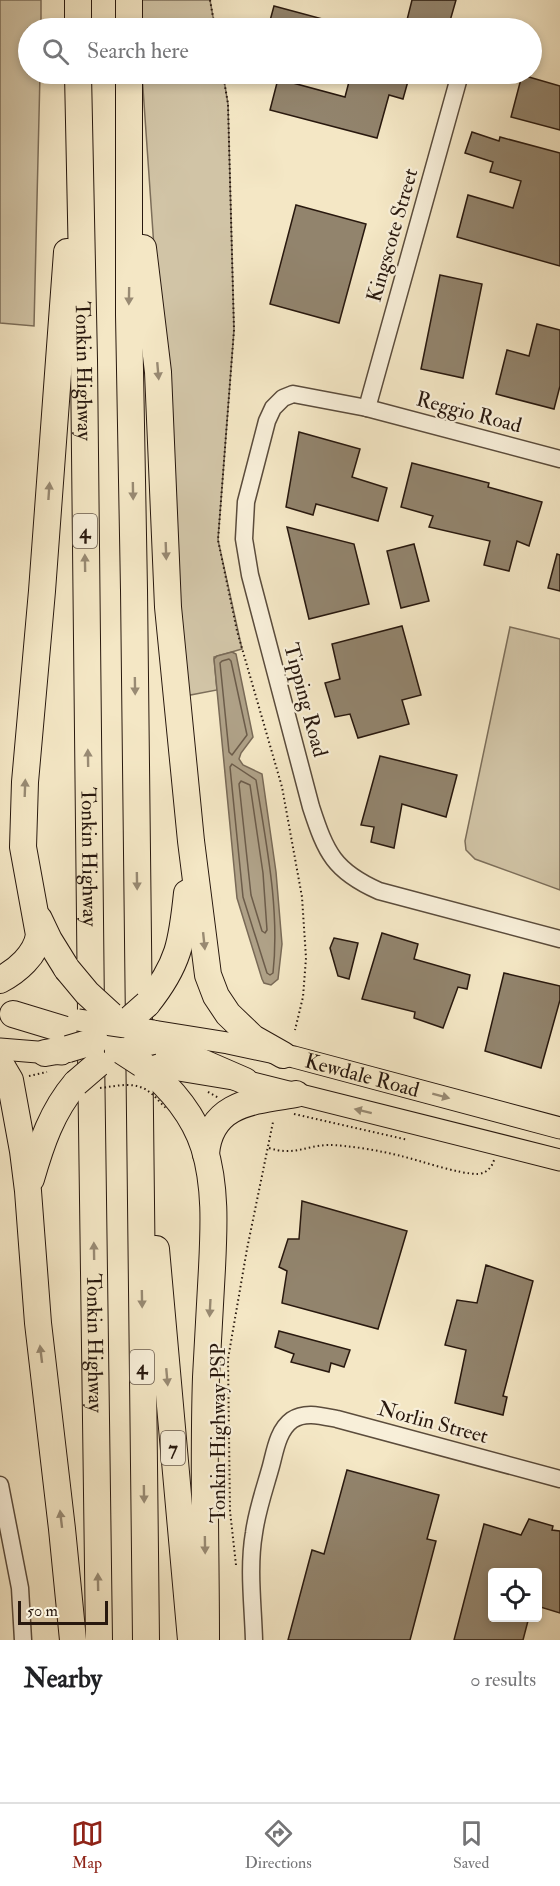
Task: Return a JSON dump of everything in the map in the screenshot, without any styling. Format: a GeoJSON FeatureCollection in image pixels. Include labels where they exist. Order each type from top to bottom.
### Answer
{"type":"FeatureCollection","features":[{"type":"Feature","properties":{"kind":"highway"},"geometry":{"type":"LineString","coordinates":[[78,0],[78,18]]}},
{"type":"Feature","properties":{"kind":"highway"},"geometry":{"type":"LineString","coordinates":[[129,0],[129,18]]}},
{"type":"Feature","properties":{"kind":"highway"},"geometry":{"type":"LineString","coordinates":[[0,980],[21,964],[35,948],[39,935],[23,847],[25,782],[42,591],[77,84]]}},
{"type":"Feature","properties":{"kind":"highway","name":"Tonkin Highway"},"geometry":{"type":"LineString","coordinates":[[78,84],[99,1640]]}},
{"type":"Feature","properties":{"kind":"highway","name":"4"},"geometry":{"type":"LineString","coordinates":[[129,84],[129,315],[141,1053],[146,1640]]}},
{"type":"Feature","properties":{"kind":"highway"},"geometry":{"type":"LineString","coordinates":[[130,146],[158,372],[168,607],[191,842],[208,975],[216,996],[239,1027],[283,1055]]}},
{"type":"Feature","properties":{"kind":"highway"},"geometry":{"type":"LineString","coordinates":[[141,1053],[147,1004],[164,981],[183,934],[191,842]]}},
{"type":"Feature","properties":{"kind":"highway"},"geometry":{"type":"LineString","coordinates":[[36,910],[49,940],[67,969],[141,1053],[184,1107],[206,1154],[212,1185],[214,1217],[204,1477],[206,1640]]}},
{"type":"Feature","properties":{"kind":"highway"},"geometry":{"type":"LineString","coordinates":[[6,1013],[63,1053],[98,1064],[194,1038]]}},
{"type":"Feature","properties":{"kind":"highway"},"geometry":{"type":"LineString","coordinates":[[63,1053],[141,1053],[244,1081]]}},
{"type":"Feature","properties":{"kind":"highway"},"geometry":{"type":"LineString","coordinates":[[28,1191],[43,1137],[57,1109],[63,1053]]}},
{"type":"Feature","properties":{"kind":"highway","name":"7"},"geometry":{"type":"LineString","coordinates":[[141,1053],[191,1640]]}},
{"type":"Feature","properties":{"kind":"highway"},"geometry":{"type":"LineString","coordinates":[[0,1063],[10,1080],[18,1116],[28,1191],[38,1323],[73,1640]]}},
{"type":"Feature","properties":{"kind":"highway"},"geometry":{"type":"LineString","coordinates":[[206,1154],[210,1132],[218,1120],[230,1110],[248,1102],[292,1103]]}},
{"type":"Feature","properties":{"kind":"main road","name":"Kewdale Road"},"geometry":{"type":"LineString","coordinates":[[194,1038],[283,1055],[560,1128]]}},
{"type":"Feature","properties":{"kind":"main road"},"geometry":{"type":"LineString","coordinates":[[0,1049],[63,1053]]}},
{"type":"Feature","properties":{"kind":"main road","name":"Kewdale Road"},"geometry":{"type":"LineString","coordinates":[[244,1081],[292,1103],[560,1160]]}},
{"type":"Feature","properties":{"kind":"street","name":"Kingscote Street"},"geometry":{"type":"LineString","coordinates":[[367,408],[457,84]]}},
{"type":"Feature","properties":{"kind":"street","name":"Tipping Road"},"geometry":{"type":"LineString","coordinates":[[367,408],[293,394],[283,398],[273,408],[267,421],[246,502],[244,538],[250,575],[320,836],[334,862],[355,880],[379,891],[560,939]]}},
{"type":"Feature","properties":{"kind":"street","name":"Reggio Road"},"geometry":{"type":"LineString","coordinates":[[367,408],[560,459]]}},
{"type":"Feature","properties":{"kind":"street","name":"Norlin Street"},"geometry":{"type":"LineString","coordinates":[[254,1640],[252,1563],[254,1534],[278,1441],[286,1425],[293,1419],[301,1415],[318,1415],[337,1419],[560,1479]]}},
{"type":"Feature","properties":{"kind":"street"},"geometry":{"type":"LineString","coordinates":[[0,1485],[20,1588],[23,1640]]}},
{"type":"Feature","properties":{"kind":"path"},"geometry":{"type":"LineString","coordinates":[[210,0],[213,18]]}},
{"type":"Feature","properties":{"kind":"path"},"geometry":{"type":"LineString","coordinates":[[25,1077],[63,1053]]}},
{"type":"Feature","properties":{"kind":"path"},"geometry":{"type":"LineString","coordinates":[[95,1087],[125,1084],[141,1087],[154,1095],[141,1053]]}},
{"type":"Feature","properties":{"kind":"path"},"geometry":{"type":"LineString","coordinates":[[202,1091],[217,1096],[223,1102]]}},
{"type":"Feature","properties":{"kind":"path"},"geometry":{"type":"LineString","coordinates":[[292,1103],[414,1141]]}},
{"type":"Feature","properties":{"kind":"path","name":"Tonkin Highway PSP"},"geometry":{"type":"LineString","coordinates":[[236,1568],[230,1511],[228,1359],[247,1249],[273,1122]]}},
{"type":"Feature","properties":{"kind":"path"},"geometry":{"type":"LineString","coordinates":[[267,1147],[293,1152],[331,1145],[399,1155],[445,1168],[479,1174],[493,1166],[494,1160]]}},
{"type":"Feature","properties":{"kind":"shaded area"},"geometry":{"type":"Polygon","coordinates":[[[0,0],[41,0],[41,18],[18,18],[18,84],[40,84],[34,326],[0,323],[0,0]]]}},
{"type":"Feature","properties":{"kind":"shaded area"},"geometry":{"type":"Polygon","coordinates":[[[141,0],[210,0],[213,18],[141,18],[141,0]]]}},
{"type":"Feature","properties":{"kind":"shaded area"},"geometry":{"type":"Polygon","coordinates":[[[143,84],[225,84],[228,104],[234,330],[218,540],[242,649],[214,657],[217,690],[185,696],[143,84]]]}},
{"type":"Feature","properties":{"kind":"shaded area"},"geometry":{"type":"Polygon","coordinates":[[[510,627],[560,639],[560,890],[475,859],[466,850],[465,841],[510,627]]]}},
{"type":"Feature","properties":{"kind":"water"},"geometry":{"type":"Polygon","coordinates":[[[232,652],[236,654],[253,737],[239,759],[243,765],[262,774],[276,872],[282,944],[278,979],[271,985],[264,983],[262,979],[237,898],[214,659],[232,652]]]}},
{"type":"Feature","properties":{"kind":"building"},"geometry":{"type":"Polygon","coordinates":[[[412,0],[456,0],[451,18],[408,18],[412,0]]]}},
{"type":"Feature","properties":{"kind":"building"},"geometry":{"type":"Polygon","coordinates":[[[274,6],[319,18],[271,18],[274,6]]]}},
{"type":"Feature","properties":{"kind":"building"},"geometry":{"type":"Polygon","coordinates":[[[542,81],[560,86],[560,130],[511,117],[520,84],[542,84],[542,81]]]}},
{"type":"Feature","properties":{"kind":"building"},"geometry":{"type":"Polygon","coordinates":[[[277,84],[297,84],[345,97],[348,84],[407,84],[403,99],[389,95],[377,138],[270,110],[277,84]]]}},
{"type":"Feature","properties":{"kind":"building"},"geometry":{"type":"Polygon","coordinates":[[[472,132],[499,141],[500,137],[560,153],[560,266],[457,237],[468,195],[513,208],[521,181],[490,172],[493,162],[465,153],[472,132]]]}},
{"type":"Feature","properties":{"kind":"building"},"geometry":{"type":"Polygon","coordinates":[[[296,205],[366,224],[339,323],[270,304],[296,205]]]}},
{"type":"Feature","properties":{"kind":"building"},"geometry":{"type":"Polygon","coordinates":[[[440,275],[482,284],[463,378],[421,369],[440,275]]]}},
{"type":"Feature","properties":{"kind":"building"},"geometry":{"type":"Polygon","coordinates":[[[537,324],[560,330],[560,386],[554,409],[496,394],[507,350],[529,356],[537,324]]]}},
{"type":"Feature","properties":{"kind":"building"},"geometry":{"type":"Polygon","coordinates":[[[299,432],[360,449],[352,477],[387,488],[378,521],[316,504],[313,515],[286,507],[299,432]]]}},
{"type":"Feature","properties":{"kind":"building"},"geometry":{"type":"Polygon","coordinates":[[[412,463],[489,483],[488,487],[542,502],[529,546],[517,541],[509,571],[484,565],[490,541],[429,527],[433,516],[401,507],[412,463]]]}},
{"type":"Feature","properties":{"kind":"building"},"geometry":{"type":"Polygon","coordinates":[[[287,527],[354,544],[369,604],[309,619],[287,527]]]}},
{"type":"Feature","properties":{"kind":"building"},"geometry":{"type":"Polygon","coordinates":[[[414,544],[429,601],[401,608],[387,551],[414,544]]]}},
{"type":"Feature","properties":{"kind":"building"},"geometry":{"type":"Polygon","coordinates":[[[557,554],[560,555],[560,591],[548,588],[557,554]]]}},
{"type":"Feature","properties":{"kind":"building"},"geometry":{"type":"Polygon","coordinates":[[[402,626],[421,695],[402,700],[409,724],[358,738],[350,714],[335,717],[325,683],[340,679],[332,644],[402,626]]]}},
{"type":"Feature","properties":{"kind":"building"},"geometry":{"type":"Polygon","coordinates":[[[380,756],[457,775],[446,817],[402,804],[394,848],[371,842],[374,827],[361,825],[380,756]]]}},
{"type":"Feature","properties":{"kind":"building"},"geometry":{"type":"Polygon","coordinates":[[[382,933],[418,944],[414,959],[470,975],[467,989],[458,987],[443,1028],[414,1018],[415,1012],[362,999],[382,933]]]}},
{"type":"Feature","properties":{"kind":"building"},"geometry":{"type":"Polygon","coordinates":[[[334,938],[358,943],[349,979],[338,976],[330,948],[334,938]]]}},
{"type":"Feature","properties":{"kind":"building"},"geometry":{"type":"Polygon","coordinates":[[[504,973],[560,986],[560,1000],[541,1068],[485,1051],[504,973]]]}},
{"type":"Feature","properties":{"kind":"building"},"geometry":{"type":"Polygon","coordinates":[[[302,1201],[407,1231],[378,1329],[282,1303],[287,1271],[279,1267],[288,1239],[299,1239],[302,1201]]]}},
{"type":"Feature","properties":{"kind":"building"},"geometry":{"type":"Polygon","coordinates":[[[486,1265],[533,1281],[503,1396],[507,1397],[503,1415],[455,1403],[466,1350],[445,1345],[457,1300],[477,1303],[486,1265]]]}},
{"type":"Feature","properties":{"kind":"building"},"geometry":{"type":"Polygon","coordinates":[[[279,1331],[350,1350],[344,1367],[331,1363],[329,1372],[291,1362],[294,1354],[275,1347],[279,1331]]]}},
{"type":"Feature","properties":{"kind":"building"},"geometry":{"type":"Polygon","coordinates":[[[347,1470],[439,1495],[427,1539],[436,1541],[410,1640],[288,1640],[312,1550],[324,1554],[347,1470]]]}},
{"type":"Feature","properties":{"kind":"building"},"geometry":{"type":"Polygon","coordinates":[[[529,1519],[553,1526],[552,1530],[560,1531],[560,1613],[542,1608],[542,1568],[488,1568],[488,1622],[528,1622],[523,1640],[454,1640],[484,1524],[521,1535],[529,1519]]]}}]}
